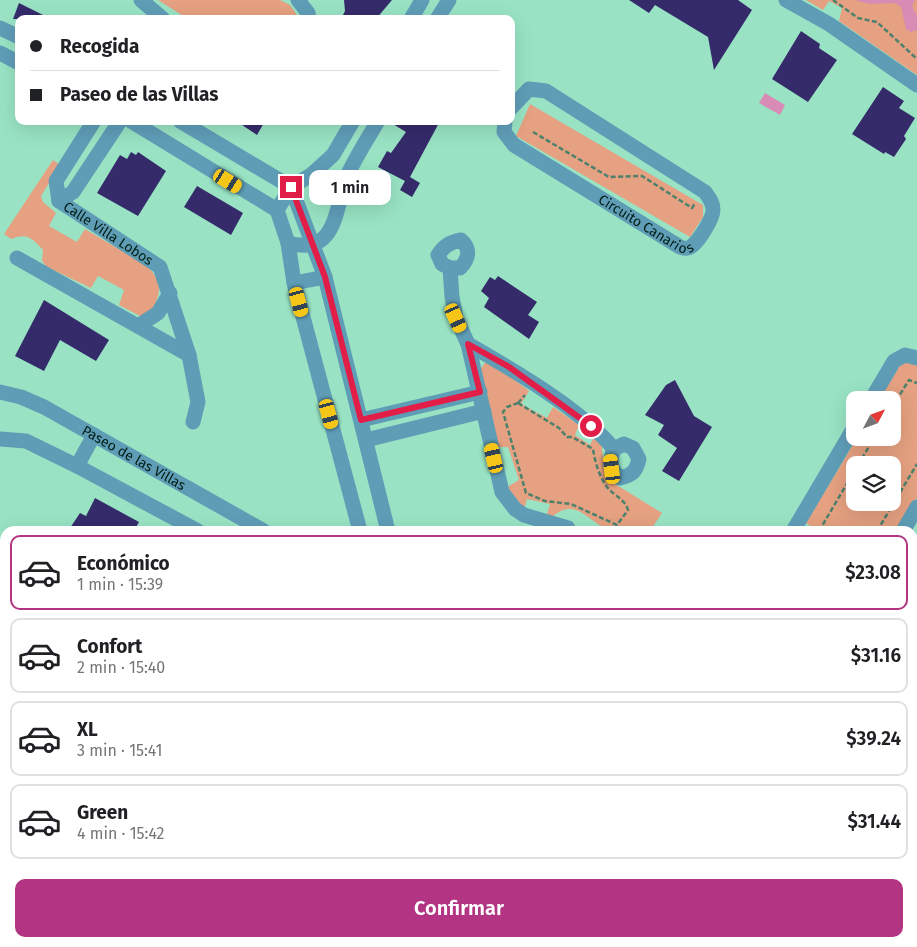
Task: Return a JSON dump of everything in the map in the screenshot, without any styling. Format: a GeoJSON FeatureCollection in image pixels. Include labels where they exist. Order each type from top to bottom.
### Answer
{"type":"FeatureCollection","features":[{"type":"Feature","properties":{"kind":"street"},"geometry":{"type":"LineString","coordinates":[[141,0],[156,15]]}},
{"type":"Feature","properties":{"kind":"street"},"geometry":{"type":"LineString","coordinates":[[298,0],[308,15]]}},
{"type":"Feature","properties":{"kind":"street"},"geometry":{"type":"LineString","coordinates":[[413,15],[422,0]]}},
{"type":"Feature","properties":{"kind":"street"},"geometry":{"type":"LineString","coordinates":[[440,15],[449,0]]}},
{"type":"Feature","properties":{"kind":"street"},"geometry":{"type":"LineString","coordinates":[[786,0],[829,24],[917,85]]}},
{"type":"Feature","properties":{"kind":"street"},"geometry":{"type":"LineString","coordinates":[[0,28],[15,35]]}},
{"type":"Feature","properties":{"kind":"street"},"geometry":{"type":"LineString","coordinates":[[0,53],[15,61]]}},
{"type":"Feature","properties":{"kind":"street"},"geometry":{"type":"LineString","coordinates":[[515,98],[529,89],[546,91],[702,191]]}},
{"type":"Feature","properties":{"kind":"street","name":"Calle Villa Lobos"},"geometry":{"type":"LineString","coordinates":[[91,125],[56,181],[59,201],[160,267],[189,355],[198,402],[193,422]]}},
{"type":"Feature","properties":{"kind":"street","name":"Calle Villa Lobos"},"geometry":{"type":"LineString","coordinates":[[59,201],[73,192],[117,125]]}},
{"type":"Feature","properties":{"kind":"street"},"geometry":{"type":"LineString","coordinates":[[138,125],[277,210],[288,243],[294,283],[358,526]]}},
{"type":"Feature","properties":{"kind":"street"},"geometry":{"type":"LineString","coordinates":[[187,125],[291,187],[325,277],[387,526]]}},
{"type":"Feature","properties":{"kind":"street"},"geometry":{"type":"LineString","coordinates":[[277,210],[291,187],[312,175],[333,155],[351,125]]}},
{"type":"Feature","properties":{"kind":"street"},"geometry":{"type":"LineString","coordinates":[[288,243],[298,246],[313,244],[322,240],[334,226],[341,192],[349,171],[376,125]]}},
{"type":"Feature","properties":{"kind":"street","name":"Circuito Canarios"},"geometry":{"type":"LineString","coordinates":[[505,125],[504,132],[514,145],[680,247],[688,248],[696,243],[713,211],[712,201],[702,191]]}},
{"type":"Feature","properties":{"kind":"street"},"geometry":{"type":"LineString","coordinates":[[72,154],[90,166]]}},
{"type":"Feature","properties":{"kind":"street"},"geometry":{"type":"LineString","coordinates":[[17,258],[189,355]]}},
{"type":"Feature","properties":{"kind":"street"},"geometry":{"type":"LineString","coordinates":[[450,268],[456,318],[468,344],[502,492],[515,508],[524,515],[561,526]]}},
{"type":"Feature","properties":{"kind":"street"},"geometry":{"type":"LineString","coordinates":[[294,283],[325,277]]}},
{"type":"Feature","properties":{"kind":"street"},"geometry":{"type":"LineString","coordinates":[[138,326],[158,313],[170,293]]}},
{"type":"Feature","properties":{"kind":"street"},"geometry":{"type":"LineString","coordinates":[[468,344],[509,367],[577,415],[605,438],[614,449]]}},
{"type":"Feature","properties":{"kind":"street"},"geometry":{"type":"LineString","coordinates":[[876,391],[894,362],[905,355],[917,358]]}},
{"type":"Feature","properties":{"kind":"street","name":"Paseo de las Villas"},"geometry":{"type":"LineString","coordinates":[[0,392],[36,403],[252,526]]}},
{"type":"Feature","properties":{"kind":"street"},"geometry":{"type":"LineString","coordinates":[[361,420],[480,392]]}},
{"type":"Feature","properties":{"kind":"street"},"geometry":{"type":"LineString","coordinates":[[430,403],[434,423]]}},
{"type":"Feature","properties":{"kind":"street"},"geometry":{"type":"LineString","coordinates":[[366,440],[484,411]]}},
{"type":"Feature","properties":{"kind":"street"},"geometry":{"type":"LineString","coordinates":[[77,466],[94,435]]}},
{"type":"Feature","properties":{"kind":"street"},"geometry":{"type":"LineString","coordinates":[[0,439],[26,442],[77,466],[189,526]]}},
{"type":"Feature","properties":{"kind":"street"},"geometry":{"type":"LineString","coordinates":[[796,526],[846,441]]}},
{"type":"Feature","properties":{"kind":"street"},"geometry":{"type":"LineString","coordinates":[[906,526],[917,507]]}},
{"type":"Feature","properties":{"kind":"path"},"geometry":{"type":"LineString","coordinates":[[833,0],[858,18],[876,22],[917,59]]}},
{"type":"Feature","properties":{"kind":"path"},"geometry":{"type":"LineString","coordinates":[[533,132],[609,177],[642,176],[692,208],[702,191]]}},
{"type":"Feature","properties":{"kind":"path"},"geometry":{"type":"LineString","coordinates":[[901,393],[909,380],[917,383]]}},
{"type":"Feature","properties":{"kind":"path"},"geometry":{"type":"LineString","coordinates":[[518,403],[559,428],[567,437],[577,439],[593,449],[596,465],[607,486],[626,505],[628,510],[617,525],[572,504],[545,501],[526,493],[504,419],[504,412],[507,407],[518,403],[526,394]]}},
{"type":"Feature","properties":{"kind":"path"},"geometry":{"type":"LineString","coordinates":[[880,526],[917,464]]}},
{"type":"Feature","properties":{"kind":"path"},"geometry":{"type":"LineString","coordinates":[[821,526],[846,485]]}},
{"type":"Feature","properties":{"kind":"shaded area"},"geometry":{"type":"Polygon","coordinates":[[[158,0],[280,0],[290,5],[297,15],[182,15],[158,0]]]}},
{"type":"Feature","properties":{"kind":"shaded area"},"geometry":{"type":"Polygon","coordinates":[[[806,0],[917,0],[917,75],[839,21],[842,8],[829,1],[823,10],[806,0]]]}},
{"type":"Feature","properties":{"kind":"shaded area"},"geometry":{"type":"Polygon","coordinates":[[[855,0],[915,0],[912,6],[917,16],[917,30],[911,32],[906,29],[901,7],[895,3],[870,4],[855,0]]]}},
{"type":"Feature","properties":{"kind":"shaded area"},"geometry":{"type":"Polygon","coordinates":[[[765,93],[785,105],[780,115],[759,103],[765,93]]]}},
{"type":"Feature","properties":{"kind":"shaded area"},"geometry":{"type":"Polygon","coordinates":[[[530,104],[703,205],[703,217],[690,237],[516,136],[530,104]]]}},
{"type":"Feature","properties":{"kind":"shaded area"},"geometry":{"type":"Polygon","coordinates":[[[53,160],[60,165],[41,196],[43,202],[56,213],[49,226],[77,242],[85,229],[147,266],[156,278],[159,289],[157,300],[150,313],[140,316],[119,305],[124,290],[98,276],[91,288],[47,267],[42,261],[43,250],[36,243],[26,237],[21,236],[11,239],[4,234],[53,160]]]}},
{"type":"Feature","properties":{"kind":"shaded area"},"geometry":{"type":"Polygon","coordinates":[[[491,361],[529,391],[521,404],[547,418],[553,407],[579,425],[575,435],[590,445],[594,437],[603,442],[604,468],[610,481],[662,513],[653,526],[602,526],[577,510],[569,509],[561,511],[552,517],[547,514],[550,504],[527,499],[524,509],[507,487],[519,480],[508,447],[497,447],[479,371],[485,363],[491,361]]]}},
{"type":"Feature","properties":{"kind":"shaded area"},"geometry":{"type":"Polygon","coordinates":[[[905,362],[917,363],[917,498],[900,526],[810,526],[806,523],[846,456],[846,511],[901,511],[901,456],[846,456],[852,446],[901,446],[901,391],[884,391],[900,365],[905,362]]]}},
{"type":"Feature","properties":{"kind":"building"},"geometry":{"type":"Polygon","coordinates":[[[344,0],[392,0],[379,15],[343,15],[345,11],[344,0]]]}},
{"type":"Feature","properties":{"kind":"building"},"geometry":{"type":"Polygon","coordinates":[[[629,0],[738,0],[752,10],[714,70],[708,37],[655,5],[649,13],[629,0]]]}},
{"type":"Feature","properties":{"kind":"building"},"geometry":{"type":"Polygon","coordinates":[[[19,3],[43,15],[15,15],[15,19],[13,19],[19,3]]]}},
{"type":"Feature","properties":{"kind":"building"},"geometry":{"type":"Polygon","coordinates":[[[801,31],[820,44],[819,48],[837,60],[808,102],[772,79],[801,31]]]}},
{"type":"Feature","properties":{"kind":"building"},"geometry":{"type":"Polygon","coordinates":[[[883,87],[904,101],[899,108],[915,118],[904,136],[906,139],[894,157],[885,152],[884,154],[852,134],[883,87]]]}},
{"type":"Feature","properties":{"kind":"building"},"geometry":{"type":"Polygon","coordinates":[[[242,125],[263,125],[257,135],[242,125]]]}},
{"type":"Feature","properties":{"kind":"building"},"geometry":{"type":"Polygon","coordinates":[[[395,125],[438,125],[410,177],[420,183],[412,197],[400,190],[405,181],[378,167],[387,151],[391,153],[406,132],[395,125]]]}},
{"type":"Feature","properties":{"kind":"building"},"geometry":{"type":"Polygon","coordinates":[[[131,152],[136,155],[138,152],[166,171],[138,216],[97,193],[120,155],[127,159],[131,152]]]}},
{"type":"Feature","properties":{"kind":"building"},"geometry":{"type":"Polygon","coordinates":[[[197,186],[243,213],[231,235],[184,207],[197,186]]]}},
{"type":"Feature","properties":{"kind":"building"},"geometry":{"type":"Polygon","coordinates":[[[498,276],[537,302],[528,315],[539,322],[529,339],[484,307],[489,298],[481,291],[490,277],[495,280],[498,276]]]}},
{"type":"Feature","properties":{"kind":"building"},"geometry":{"type":"Polygon","coordinates":[[[44,300],[109,340],[96,361],[60,340],[44,371],[15,356],[44,300]]]}},
{"type":"Feature","properties":{"kind":"building"},"geometry":{"type":"Polygon","coordinates":[[[675,380],[694,416],[712,427],[679,481],[662,471],[677,448],[658,435],[664,425],[645,415],[666,385],[675,380]]]}},
{"type":"Feature","properties":{"kind":"building"},"geometry":{"type":"Polygon","coordinates":[[[95,498],[139,522],[137,526],[71,526],[80,513],[86,516],[95,498]]]}},
{"type":"Feature","properties":{"kind":"route"},"geometry":{"type":"LineString","coordinates":[[291,187],[325,277],[361,420],[480,392],[468,344],[509,367],[591,426]]}}]}
